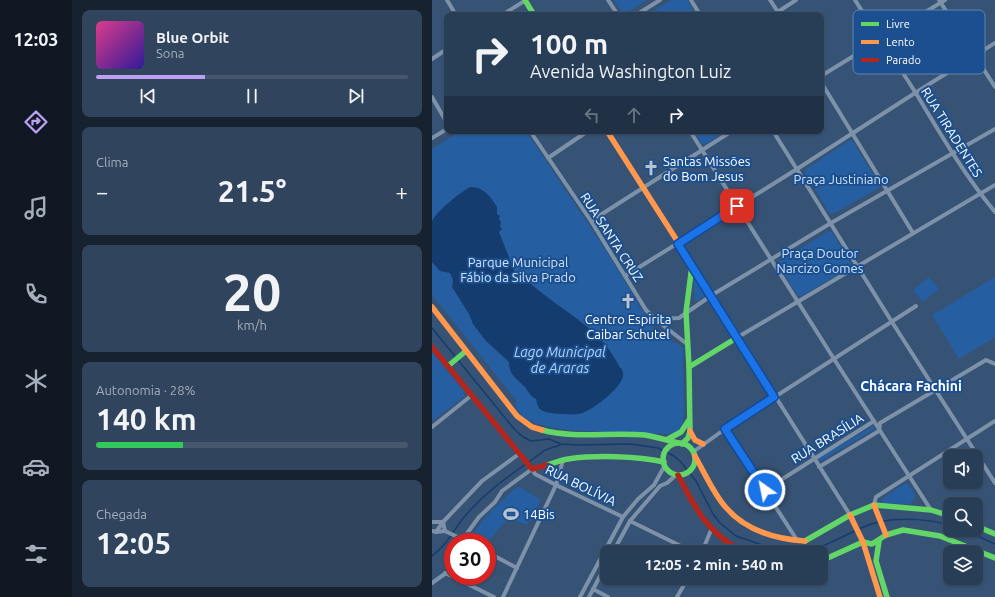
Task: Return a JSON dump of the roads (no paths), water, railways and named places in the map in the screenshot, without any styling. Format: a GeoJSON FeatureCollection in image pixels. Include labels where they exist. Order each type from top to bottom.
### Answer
{"type":"FeatureCollection","features":[{"type":"Feature","properties":{"kind":"main road"},"geometry":{"type":"LineString","coordinates":[[525,0],[532,12]]}},
{"type":"Feature","properties":{"kind":"main road"},"geometry":{"type":"LineString","coordinates":[[609,134],[738,337],[689,367]]}},
{"type":"Feature","properties":{"kind":"main road"},"geometry":{"type":"LineString","coordinates":[[692,265],[686,312],[690,431],[688,438],[680,443],[668,447],[664,461],[667,470],[679,475],[700,516],[711,530],[722,540],[731,545]]}},
{"type":"Feature","properties":{"kind":"main road"},"geometry":{"type":"LineString","coordinates":[[432,308],[518,416],[528,424],[536,428],[570,434],[650,436],[668,439],[688,446],[723,504],[736,518],[755,530],[780,538],[805,541],[850,515],[874,505],[931,510],[943,514]]}},
{"type":"Feature","properties":{"kind":"main road"},"geometry":{"type":"LineString","coordinates":[[432,347],[450,365],[472,395],[532,469],[563,460],[586,457],[645,458],[664,461]]}},
{"type":"Feature","properties":{"kind":"main road"},"geometry":{"type":"LineString","coordinates":[[450,365],[466,351]]}},
{"type":"Feature","properties":{"kind":"main road"},"geometry":{"type":"LineString","coordinates":[[668,439],[681,432],[690,418]]}},
{"type":"Feature","properties":{"kind":"main road"},"geometry":{"type":"LineString","coordinates":[[690,431],[695,440],[703,444]]}},
{"type":"Feature","properties":{"kind":"main road"},"geometry":{"type":"LineString","coordinates":[[679,475],[691,470],[695,461],[694,454]]}},
{"type":"Feature","properties":{"kind":"main road"},"geometry":{"type":"LineString","coordinates":[[874,505],[886,535]]}},
{"type":"Feature","properties":{"kind":"main road"},"geometry":{"type":"LineString","coordinates":[[850,515],[863,542],[880,597]]}},
{"type":"Feature","properties":{"kind":"main road"},"geometry":{"type":"LineString","coordinates":[[983,529],[995,534]]}},
{"type":"Feature","properties":{"kind":"main road"},"geometry":{"type":"LineString","coordinates":[[828,559],[863,542],[872,544],[879,541],[886,535],[903,530],[940,536],[995,558]]}},
{"type":"Feature","properties":{"kind":"main road"},"geometry":{"type":"LineString","coordinates":[[879,541],[876,561],[887,597]]}},
{"type":"Feature","properties":{"kind":"street"},"geometry":{"type":"LineString","coordinates":[[447,0],[454,12]]}},
{"type":"Feature","properties":{"kind":"street"},"geometry":{"type":"LineString","coordinates":[[507,12],[525,0]]}},
{"type":"Feature","properties":{"kind":"street"},"geometry":{"type":"LineString","coordinates":[[608,0],[616,12]]}},
{"type":"Feature","properties":{"kind":"street"},"geometry":{"type":"LineString","coordinates":[[641,12],[660,0]]}},
{"type":"Feature","properties":{"kind":"street"},"geometry":{"type":"LineString","coordinates":[[691,0],[698,12]]}},
{"type":"Feature","properties":{"kind":"street"},"geometry":{"type":"LineString","coordinates":[[770,0],[778,12]]}},
{"type":"Feature","properties":{"kind":"street"},"geometry":{"type":"LineString","coordinates":[[780,12],[796,0]]}},
{"type":"Feature","properties":{"kind":"street","name":"RUA TIRADENTES"},"geometry":{"type":"LineString","coordinates":[[855,0],[861,10]]}},
{"type":"Feature","properties":{"kind":"street"},"geometry":{"type":"LineString","coordinates":[[926,10],[940,1],[945,0]]}},
{"type":"Feature","properties":{"kind":"street"},"geometry":{"type":"LineString","coordinates":[[940,1],[946,10]]}},
{"type":"Feature","properties":{"kind":"street"},"geometry":{"type":"LineString","coordinates":[[985,50],[995,43]]}},
{"type":"Feature","properties":{"kind":"street"},"geometry":{"type":"LineString","coordinates":[[432,59],[444,51]]}},
{"type":"Feature","properties":{"kind":"street"},"geometry":{"type":"LineString","coordinates":[[824,74],[853,56]]}},
{"type":"Feature","properties":{"kind":"street"},"geometry":{"type":"LineString","coordinates":[[985,71],[995,87]]}},
{"type":"Feature","properties":{"kind":"street","name":"RUA TIRADENTES"},"geometry":{"type":"LineString","coordinates":[[902,74],[952,153],[980,194],[995,212]]}},
{"type":"Feature","properties":{"kind":"street"},"geometry":{"type":"LineString","coordinates":[[625,276],[946,74]]}},
{"type":"Feature","properties":{"kind":"street"},"geometry":{"type":"LineString","coordinates":[[824,87],[913,233]]}},
{"type":"Feature","properties":{"kind":"street"},"geometry":{"type":"LineString","coordinates":[[432,97],[444,118]]}},
{"type":"Feature","properties":{"kind":"street"},"geometry":{"type":"LineString","coordinates":[[655,319],[680,318],[686,312],[712,295],[830,223],[995,129]]}},
{"type":"Feature","properties":{"kind":"street"},"geometry":{"type":"LineString","coordinates":[[432,138],[444,131]]}},
{"type":"Feature","properties":{"kind":"street","name":"RUA SANTA CRUZ"},"geometry":{"type":"LineString","coordinates":[[532,134],[591,221],[646,310],[687,344]]}},
{"type":"Feature","properties":{"kind":"street"},"geometry":{"type":"LineString","coordinates":[[548,158],[584,134]]}},
{"type":"Feature","properties":{"kind":"street"},"geometry":{"type":"LineString","coordinates":[[692,134],[879,431],[931,510]]}},
{"type":"Feature","properties":{"kind":"street"},"geometry":{"type":"LineString","coordinates":[[591,221],[727,134]]}},
{"type":"Feature","properties":{"kind":"street"},"geometry":{"type":"LineString","coordinates":[[776,134],[892,322],[995,483]]}},
{"type":"Feature","properties":{"kind":"street"},"geometry":{"type":"LineString","coordinates":[[850,515],[774,397],[738,337],[995,186]]}},
{"type":"Feature","properties":{"kind":"street"},"geometry":{"type":"LineString","coordinates":[[694,454],[703,444],[725,429],[916,306]]}},
{"type":"Feature","properties":{"kind":"street","name":"RUA BRASÍLIA"},"geometry":{"type":"LineString","coordinates":[[880,423],[986,360],[995,364]]}},
{"type":"Feature","properties":{"kind":"street"},"geometry":{"type":"LineString","coordinates":[[432,426],[472,395]]}},
{"type":"Feature","properties":{"kind":"street","name":"RUA BRASÍLIA"},"geometry":{"type":"LineString","coordinates":[[765,490],[873,420],[880,423]]}},
{"type":"Feature","properties":{"kind":"street"},"geometry":{"type":"LineString","coordinates":[[874,505],[876,497],[995,420]]}},
{"type":"Feature","properties":{"kind":"street","name":"RUA BRASÍLIA"},"geometry":{"type":"LineString","coordinates":[[819,467],[879,431],[880,423]]}},
{"type":"Feature","properties":{"kind":"street"},"geometry":{"type":"LineString","coordinates":[[725,429],[797,540]]}},
{"type":"Feature","properties":{"kind":"street"},"geometry":{"type":"LineString","coordinates":[[434,532],[482,481],[520,454]]}},
{"type":"Feature","properties":{"kind":"street"},"geometry":{"type":"LineString","coordinates":[[502,597],[556,485],[563,460]]}},
{"type":"Feature","properties":{"kind":"street"},"geometry":{"type":"LineString","coordinates":[[580,597],[623,517],[638,499],[654,485],[664,461]]}},
{"type":"Feature","properties":{"kind":"street"},"geometry":{"type":"LineString","coordinates":[[467,533],[479,517],[495,502],[502,491],[532,469]]}},
{"type":"Feature","properties":{"kind":"street","name":"RUA BOLÍVIA"},"geometry":{"type":"LineString","coordinates":[[532,469],[535,474],[623,517]]}},
{"type":"Feature","properties":{"kind":"street"},"geometry":{"type":"LineString","coordinates":[[617,545],[630,521],[660,486],[679,475]]}},
{"type":"Feature","properties":{"kind":"street"},"geometry":{"type":"LineString","coordinates":[[630,521],[679,545]]}},
{"type":"Feature","properties":{"kind":"street"},"geometry":{"type":"LineString","coordinates":[[432,522],[442,522]]}},
{"type":"Feature","properties":{"kind":"street"},"geometry":{"type":"LineString","coordinates":[[442,522],[445,531]]}},
{"type":"Feature","properties":{"kind":"street"},"geometry":{"type":"LineString","coordinates":[[705,545],[711,530]]}},
{"type":"Feature","properties":{"kind":"street"},"geometry":{"type":"LineString","coordinates":[[434,532],[445,531],[450,533]]}},
{"type":"Feature","properties":{"kind":"street"},"geometry":{"type":"LineString","coordinates":[[496,557],[517,568]]}},
{"type":"Feature","properties":{"kind":"street"},"geometry":{"type":"LineString","coordinates":[[432,583],[444,574]]}},
{"type":"Feature","properties":{"kind":"street"},"geometry":{"type":"LineString","coordinates":[[589,597],[600,576]]}},
{"type":"Feature","properties":{"kind":"street"},"geometry":{"type":"LineString","coordinates":[[470,585],[494,597]]}},
{"type":"Feature","properties":{"kind":"street"},"geometry":{"type":"LineString","coordinates":[[677,597],[684,585]]}},
{"type":"Feature","properties":{"kind":"street"},"geometry":{"type":"LineString","coordinates":[[593,589],[608,597]]}},
{"type":"Feature","properties":{"kind":"water","name":"Lago Municipal de Araras"},"geometry":{"type":"Polygon","coordinates":[[[470,187],[483,190],[497,207],[497,214],[500,216],[500,226],[502,229],[499,232],[516,275],[577,318],[595,334],[604,343],[622,370],[622,380],[618,386],[606,398],[591,409],[579,414],[561,414],[541,410],[536,399],[510,370],[509,362],[486,341],[473,324],[469,314],[452,287],[453,280],[450,273],[440,271],[432,262],[432,222],[434,218],[449,203],[470,187]]]}},
{"type":"Feature","properties":{"kind":"waterway"},"geometry":{"type":"LineString","coordinates":[[432,328],[515,430],[523,437],[531,441],[549,439],[561,444],[631,444],[658,448],[674,456],[681,462],[696,481],[713,514],[719,522],[736,536],[762,545]]}},
{"type":"Feature","properties":{"kind":"waterway"},"geometry":{"type":"LineString","coordinates":[[529,462],[545,450],[560,445]]}},
{"type":"Feature","properties":{"kind":"waterway"},"geometry":{"type":"LineString","coordinates":[[432,556],[443,546],[461,521],[479,501],[526,464]]}},
{"type":"Feature","properties":{"kind":"waterway"},"geometry":{"type":"LineString","coordinates":[[883,521],[899,519],[943,524]]}},
{"type":"Feature","properties":{"kind":"waterway"},"geometry":{"type":"LineString","coordinates":[[859,529],[880,522]]}},
{"type":"Feature","properties":{"kind":"waterway"},"geometry":{"type":"LineString","coordinates":[[825,545],[855,531]]}},
{"type":"Feature","properties":{"kind":"waterway"},"geometry":{"type":"LineString","coordinates":[[980,537],[995,544]]}},
{"type":"Feature","properties":{"kind":"place","name":"Santas Missões do Bom Jesus"},"geometry":{"type":"Point","coordinates":[651,168]}},
{"type":"Feature","properties":{"kind":"place","name":"Centro Espirita Caibar Schutel"},"geometry":{"type":"Point","coordinates":[628,301]}},
{"type":"Feature","properties":{"kind":"place","name":"14Bis"},"geometry":{"type":"Point","coordinates":[511,514]}},
{"type":"Feature","properties":{"kind":"district","name":"Chácara Fachini"},"geometry":{"type":"Point","coordinates":[911,386]}},
{"type":"Feature","properties":{"kind":"park label","name":"Praça Justiniano"},"geometry":{"type":"Point","coordinates":[841,179]}},
{"type":"Feature","properties":{"kind":"park label","name":"Praça Doutor Narcizo Gomes"},"geometry":{"type":"Point","coordinates":[820,260]}},
{"type":"Feature","properties":{"kind":"park label","name":"Parque Municipal Fábio da Silva Prado"},"geometry":{"type":"Point","coordinates":[518,270]}}]}
